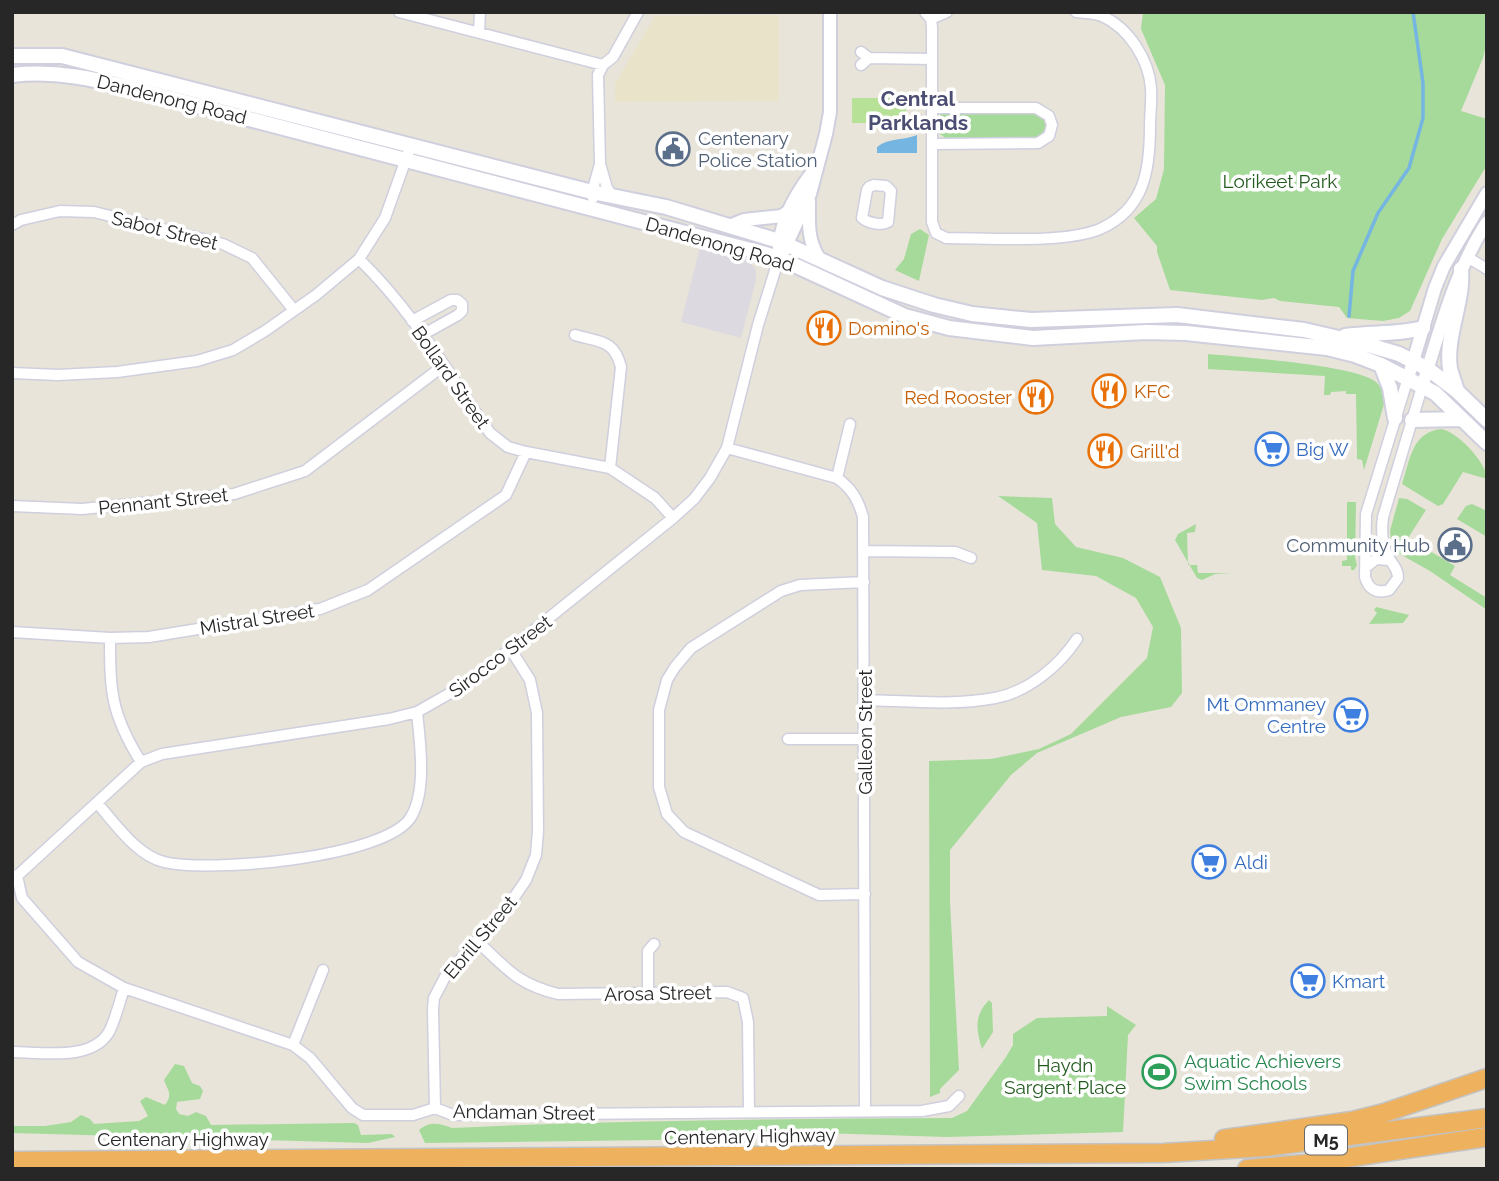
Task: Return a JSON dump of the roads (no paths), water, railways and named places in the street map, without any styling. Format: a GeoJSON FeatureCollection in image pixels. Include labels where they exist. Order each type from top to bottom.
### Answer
{"type":"FeatureCollection","features":[{"type":"Feature","properties":{"kind":"highway"},"geometry":{"type":"LineString","coordinates":[[1163,1153],[1186,1142],[1279,1133],[1352,1121],[1487,1078]]}},
{"type":"Feature","properties":{"kind":"highway","name":"Centenary Highway"},"geometry":{"type":"LineString","coordinates":[[12,1161],[1163,1153],[1265,1147],[1487,1118]]}},
{"type":"Feature","properties":{"kind":"highway","name":"M5"},"geometry":{"type":"LineString","coordinates":[[1247,1169],[1305,1164],[1487,1137]]}},
{"type":"Feature","properties":{"kind":"highway"},"geometry":{"type":"LineString","coordinates":[[12,1150],[97,1151],[109,1160]]}},
{"type":"Feature","properties":{"kind":"main road","name":"Dandenong Road"},"geometry":{"type":"LineString","coordinates":[[15,54],[62,56],[592,192],[666,207],[783,242],[882,288],[972,314],[1031,320],[1177,315],[1304,330],[1337,337],[1413,360],[1457,391],[1487,419]]}},
{"type":"Feature","properties":{"kind":"main road","name":"Dandenong Road"},"geometry":{"type":"LineString","coordinates":[[12,75],[36,72],[90,78],[596,208],[779,258],[905,316],[949,328],[1033,338],[1146,332],[1186,333],[1327,348],[1381,365],[1408,378],[1421,393],[1435,393],[1487,443]]}},
{"type":"Feature","properties":{"kind":"main road"},"geometry":{"type":"LineString","coordinates":[[1457,391],[1450,368],[1452,336],[1463,289],[1464,263]]}},
{"type":"Feature","properties":{"kind":"main road"},"geometry":{"type":"LineString","coordinates":[[1337,337],[1423,328]]}},
{"type":"Feature","properties":{"kind":"main road"},"geometry":{"type":"LineString","coordinates":[[1381,365],[1390,388],[1395,418]]}},
{"type":"Feature","properties":{"kind":"main road"},"geometry":{"type":"LineString","coordinates":[[1412,420],[1462,419]]}},
{"type":"Feature","properties":{"kind":"street"},"geometry":{"type":"LineString","coordinates":[[399,12],[603,65]]}},
{"type":"Feature","properties":{"kind":"street"},"geometry":{"type":"LineString","coordinates":[[480,12],[480,32]]}},
{"type":"Feature","properties":{"kind":"street"},"geometry":{"type":"LineString","coordinates":[[613,197],[607,188],[600,164],[598,75],[603,65],[612,57],[638,12]]}},
{"type":"Feature","properties":{"kind":"street"},"geometry":{"type":"LineString","coordinates":[[819,258],[808,236],[810,194],[830,112],[830,12]]}},
{"type":"Feature","properties":{"kind":"street"},"geometry":{"type":"LineString","coordinates":[[947,12],[928,16],[933,108],[932,222],[936,233],[946,238],[1080,236],[1102,228],[1126,211],[1140,194],[1148,169],[1151,87],[1144,61],[1125,32],[1101,16],[1076,12]]}},
{"type":"Feature","properties":{"kind":"street"},"geometry":{"type":"LineString","coordinates":[[864,59],[932,59]]}},
{"type":"Feature","properties":{"kind":"street"},"geometry":{"type":"LineString","coordinates":[[933,108],[1036,107],[1049,116],[1052,125],[1049,136],[1038,143],[933,144]]}},
{"type":"Feature","properties":{"kind":"street"},"geometry":{"type":"LineString","coordinates":[[12,373],[58,375],[117,372],[197,361],[233,350],[316,295],[359,259],[385,218],[411,145]]}},
{"type":"Feature","properties":{"kind":"street"},"geometry":{"type":"LineString","coordinates":[[596,208],[592,192],[600,164]]}},
{"type":"Feature","properties":{"kind":"street"},"geometry":{"type":"LineString","coordinates":[[779,258],[798,191],[815,168]]}},
{"type":"Feature","properties":{"kind":"street"},"geometry":{"type":"LineString","coordinates":[[1487,193],[1444,266],[1366,514],[1365,578],[1369,587],[1384,592],[1393,587],[1398,578],[1397,568],[1390,560],[1381,532],[1383,517],[1448,302],[1464,263],[1487,222]]}},
{"type":"Feature","properties":{"kind":"street"},"geometry":{"type":"LineString","coordinates":[[783,242],[810,194]]}},
{"type":"Feature","properties":{"kind":"street"},"geometry":{"type":"LineString","coordinates":[[729,226],[744,220],[782,216],[791,209]]}},
{"type":"Feature","properties":{"kind":"street","name":"Sabot Street"},"geometry":{"type":"LineString","coordinates":[[12,225],[21,220],[60,211],[94,212],[223,244],[252,258],[293,309]]}},
{"type":"Feature","properties":{"kind":"street","name":"Sirocco Street"},"geometry":{"type":"LineString","coordinates":[[15,876],[141,762],[162,754],[389,719],[417,712],[468,683],[511,650],[673,518],[694,499],[717,468],[727,448],[758,325],[779,258]]}},
{"type":"Feature","properties":{"kind":"street","name":"Bollard Street"},"geometry":{"type":"LineString","coordinates":[[359,259],[379,279],[412,321],[490,433],[508,447],[610,468],[655,498],[673,518]]}},
{"type":"Feature","properties":{"kind":"street"},"geometry":{"type":"LineString","coordinates":[[1464,263],[1487,269]]}},
{"type":"Feature","properties":{"kind":"street"},"geometry":{"type":"LineString","coordinates":[[412,321],[451,300],[462,304],[462,311],[458,316],[422,335]]}},
{"type":"Feature","properties":{"kind":"street"},"geometry":{"type":"LineString","coordinates":[[575,335],[610,345],[618,356],[621,367],[610,468]]}},
{"type":"Feature","properties":{"kind":"street","name":"Pennant Street"},"geometry":{"type":"LineString","coordinates":[[12,506],[82,509],[234,494],[305,471],[443,366]]}},
{"type":"Feature","properties":{"kind":"street"},"geometry":{"type":"LineString","coordinates":[[727,448],[837,478],[850,424]]}},
{"type":"Feature","properties":{"kind":"street","name":"Mistral Street"},"geometry":{"type":"LineString","coordinates":[[12,632],[110,638],[149,637],[320,609],[368,590],[506,495],[526,452]]}},
{"type":"Feature","properties":{"kind":"street","name":"Galleon Street"},"geometry":{"type":"LineString","coordinates":[[837,478],[847,485],[858,500],[863,517],[865,1110]]}},
{"type":"Feature","properties":{"kind":"street"},"geometry":{"type":"LineString","coordinates":[[863,551],[955,552],[971,558]]}},
{"type":"Feature","properties":{"kind":"street"},"geometry":{"type":"LineString","coordinates":[[1366,567],[1379,558],[1390,560]]}},
{"type":"Feature","properties":{"kind":"street"},"geometry":{"type":"LineString","coordinates":[[864,582],[800,585],[781,591],[691,648],[675,667],[664,687],[659,710],[659,748],[662,800],[667,814],[684,832],[819,895],[865,894]]}},
{"type":"Feature","properties":{"kind":"street"},"geometry":{"type":"LineString","coordinates":[[110,638],[110,685],[115,712],[127,741],[141,762]]}},
{"type":"Feature","properties":{"kind":"street"},"geometry":{"type":"LineString","coordinates":[[865,700],[956,701],[997,698],[1034,682],[1067,654],[1077,639]]}},
{"type":"Feature","properties":{"kind":"street","name":"Ebrill Street"},"geometry":{"type":"LineString","coordinates":[[435,1108],[435,998],[445,977],[511,902],[526,880],[536,855],[537,713],[530,680],[511,650]]}},
{"type":"Feature","properties":{"kind":"street"},"geometry":{"type":"LineString","coordinates":[[97,803],[142,851],[164,862],[255,864],[322,855],[374,841],[395,832],[410,819],[420,796],[417,712]]}},
{"type":"Feature","properties":{"kind":"street"},"geometry":{"type":"LineString","coordinates":[[788,740],[864,739]]}},
{"type":"Feature","properties":{"kind":"street","name":"Andaman Street"},"geometry":{"type":"LineString","coordinates":[[15,876],[22,898],[78,962],[124,988],[293,1045],[310,1058],[352,1108],[363,1115],[419,1114],[435,1108],[453,1115],[934,1109],[949,1105],[959,1097]]}},
{"type":"Feature","properties":{"kind":"street","name":"Arosa Street"},"geometry":{"type":"LineString","coordinates":[[477,941],[518,979],[534,989],[558,994],[727,992],[743,998],[748,1022],[749,1111]]}},
{"type":"Feature","properties":{"kind":"street"},"geometry":{"type":"LineString","coordinates":[[648,993],[648,951],[654,944]]}},
{"type":"Feature","properties":{"kind":"street"},"geometry":{"type":"LineString","coordinates":[[293,1045],[323,970]]}},
{"type":"Feature","properties":{"kind":"street"},"geometry":{"type":"LineString","coordinates":[[12,1052],[80,1051],[98,1044],[109,1031],[124,988]]}},
{"type":"Feature","properties":{"kind":"water"},"geometry":{"type":"Polygon","coordinates":[[[917,135],[917,153],[877,153],[877,147],[882,144],[917,135]]]}},
{"type":"Feature","properties":{"kind":"waterway"},"geometry":{"type":"LineString","coordinates":[[1349,316],[1353,271],[1378,213],[1409,168],[1423,118],[1423,83],[1413,12]]}},
{"type":"Feature","properties":{"kind":"place","name":"Centenary Police Station"},"geometry":{"type":"Point","coordinates":[673,149]}},
{"type":"Feature","properties":{"kind":"place","name":"Domino's"},"geometry":{"type":"Point","coordinates":[824,328]}},
{"type":"Feature","properties":{"kind":"place","name":"KFC"},"geometry":{"type":"Point","coordinates":[1109,391]}},
{"type":"Feature","properties":{"kind":"place","name":"Red Rooster"},"geometry":{"type":"Point","coordinates":[1036,397]}},
{"type":"Feature","properties":{"kind":"place","name":"Big W"},"geometry":{"type":"Point","coordinates":[1272,449]}},
{"type":"Feature","properties":{"kind":"place","name":"Grill'd"},"geometry":{"type":"Point","coordinates":[1105,451]}},
{"type":"Feature","properties":{"kind":"place","name":"Community Hub"},"geometry":{"type":"Point","coordinates":[1455,545]}},
{"type":"Feature","properties":{"kind":"place","name":"Mt Ommaney Centre"},"geometry":{"type":"Point","coordinates":[1351,715]}},
{"type":"Feature","properties":{"kind":"place","name":"Aldi"},"geometry":{"type":"Point","coordinates":[1209,862]}},
{"type":"Feature","properties":{"kind":"place","name":"Kmart"},"geometry":{"type":"Point","coordinates":[1308,981]}},
{"type":"Feature","properties":{"kind":"place","name":"Aquatic Achievers Swim Schools"},"geometry":{"type":"Point","coordinates":[1159,1072]}},
{"type":"Feature","properties":{"kind":"district","name":"Central Parklands"},"geometry":{"type":"Point","coordinates":[918,110]}},
{"type":"Feature","properties":{"kind":"park label","name":"Lorikeet Park"},"geometry":{"type":"Point","coordinates":[1280,181]}},
{"type":"Feature","properties":{"kind":"park label","name":"Haydn Sargent Place"},"geometry":{"type":"Point","coordinates":[1065,1076]}}]}
